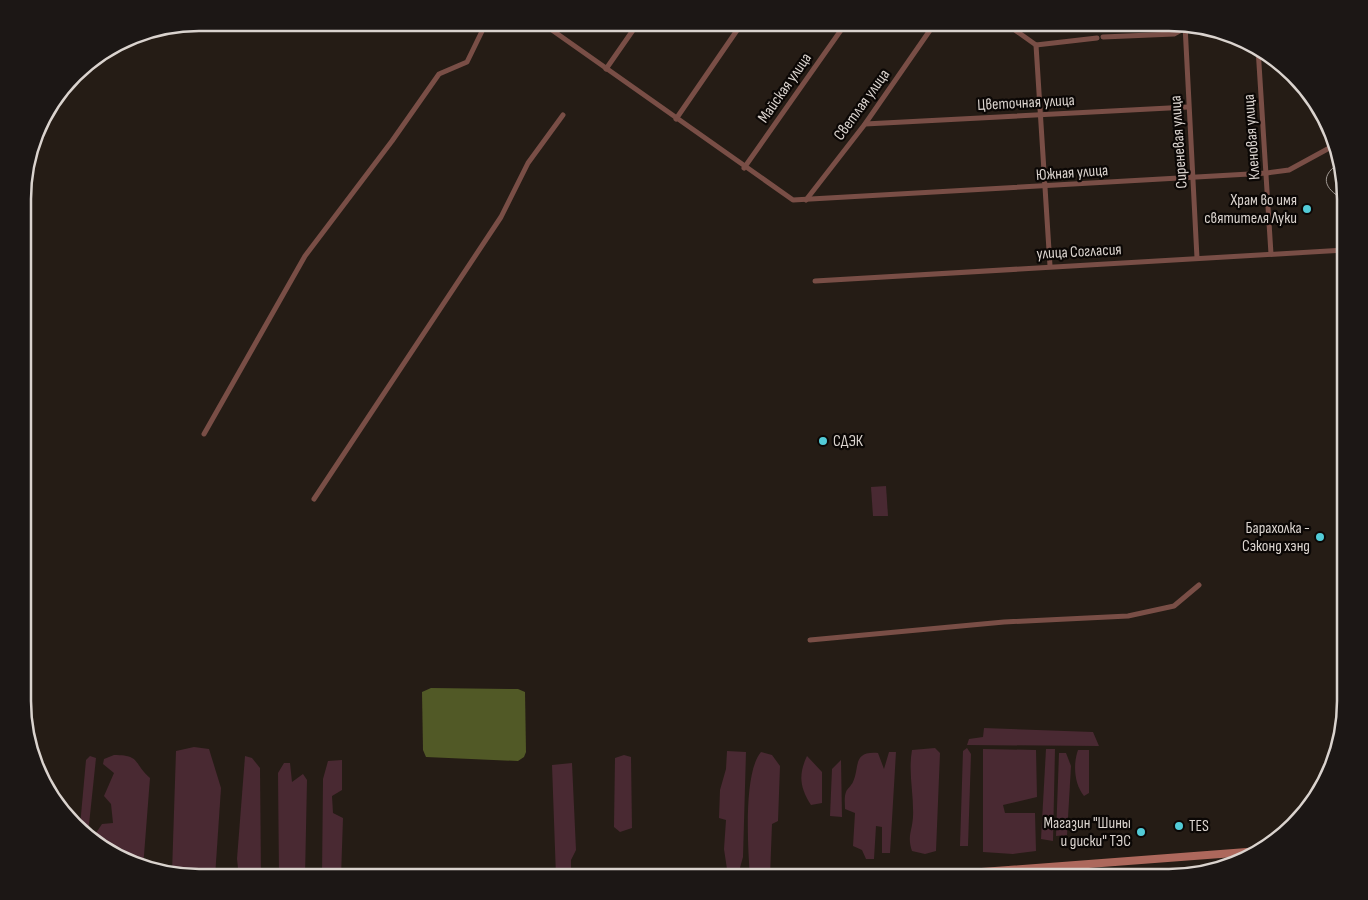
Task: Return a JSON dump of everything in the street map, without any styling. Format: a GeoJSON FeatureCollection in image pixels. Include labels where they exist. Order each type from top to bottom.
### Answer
{"type":"FeatureCollection","features":[{"type":"Feature","properties":{"kind":"main road"},"geometry":{"type":"LineString","coordinates":[[1032,868],[1240,853]]}},
{"type":"Feature","properties":{"kind":"street"},"geometry":{"type":"LineString","coordinates":[[676,119],[736,31]]}},
{"type":"Feature","properties":{"kind":"street","name":"Майская улица"},"geometry":{"type":"LineString","coordinates":[[744,168],[839,31]]}},
{"type":"Feature","properties":{"kind":"street","name":"Светлая улица"},"geometry":{"type":"LineString","coordinates":[[806,200],[865,124],[929,31]]}},
{"type":"Feature","properties":{"kind":"street"},"geometry":{"type":"LineString","coordinates":[[204,434],[305,256],[392,141],[439,74],[467,62],[481,32]]}},
{"type":"Feature","properties":{"kind":"street","name":"Южная улица"},"geometry":{"type":"LineString","coordinates":[[556,32],[744,168],[793,200],[1267,174],[1289,170],[1329,148]]}},
{"type":"Feature","properties":{"kind":"street"},"geometry":{"type":"LineString","coordinates":[[606,69],[631,32]]}},
{"type":"Feature","properties":{"kind":"street"},"geometry":{"type":"LineString","coordinates":[[1018,32],[1036,45],[1100,38],[1174,34],[1178,32]]}},
{"type":"Feature","properties":{"kind":"street","name":"Сиреневая улица"},"geometry":{"type":"LineString","coordinates":[[1185,32],[1197,258]]}},
{"type":"Feature","properties":{"kind":"street"},"geometry":{"type":"LineString","coordinates":[[1036,45],[1050,266]]}},
{"type":"Feature","properties":{"kind":"street","name":"Кленовая улица"},"geometry":{"type":"LineString","coordinates":[[1259,57],[1271,254]]}},
{"type":"Feature","properties":{"kind":"street","name":"Цветочная улица"},"geometry":{"type":"LineString","coordinates":[[865,124],[1188,107]]}},
{"type":"Feature","properties":{"kind":"street"},"geometry":{"type":"LineString","coordinates":[[314,500],[501,217],[528,163],[562,115]]}},
{"type":"Feature","properties":{"kind":"street","name":"улица Согласия"},"geometry":{"type":"LineString","coordinates":[[815,281],[1336,250]]}},
{"type":"Feature","properties":{"kind":"street"},"geometry":{"type":"LineString","coordinates":[[810,640],[1004,622],[1128,616],[1174,606],[1198,585]]}},
{"type":"Feature","properties":{"kind":"shaded area"},"geometry":{"type":"Polygon","coordinates":[[[886,486],[888,516],[873,516],[871,487],[886,486]]]}},
{"type":"Feature","properties":{"kind":"shaded area"},"geometry":{"type":"Polygon","coordinates":[[[431,688],[518,689],[525,692],[526,752],[524,757],[518,761],[426,757],[423,750],[422,692],[431,688]]]}},
{"type":"Feature","properties":{"kind":"shaded area"},"geometry":{"type":"Polygon","coordinates":[[[984,728],[1093,732],[1099,746],[967,745],[969,739],[983,737],[984,728]]]}},
{"type":"Feature","properties":{"kind":"shaded area"},"geometry":{"type":"Polygon","coordinates":[[[194,747],[209,749],[221,788],[216,869],[172,867],[176,751],[194,747]]]}},
{"type":"Feature","properties":{"kind":"shaded area"},"geometry":{"type":"Polygon","coordinates":[[[935,748],[940,753],[936,851],[925,854],[912,851],[910,841],[913,817],[911,759],[912,750],[935,748]]]}},
{"type":"Feature","properties":{"kind":"shaded area"},"geometry":{"type":"Polygon","coordinates":[[[967,748],[971,754],[968,846],[960,846],[963,751],[967,748]]]}},
{"type":"Feature","properties":{"kind":"shaded area"},"geometry":{"type":"Polygon","coordinates":[[[983,749],[1036,750],[1037,797],[1003,805],[1005,813],[1035,813],[1036,851],[1013,854],[983,852],[983,749]]]}},
{"type":"Feature","properties":{"kind":"shaded area"},"geometry":{"type":"Polygon","coordinates":[[[1046,749],[1055,749],[1053,841],[1041,839],[1046,749]]]}},
{"type":"Feature","properties":{"kind":"shaded area"},"geometry":{"type":"Polygon","coordinates":[[[1078,750],[1089,750],[1089,793],[1084,796],[1078,786],[1075,774],[1075,761],[1078,750]]]}},
{"type":"Feature","properties":{"kind":"shaded area"},"geometry":{"type":"Polygon","coordinates":[[[727,751],[746,752],[743,857],[740,868],[727,868],[724,849],[726,820],[719,818],[720,790],[726,769],[727,751]]]}},
{"type":"Feature","properties":{"kind":"shaded area"},"geometry":{"type":"Polygon","coordinates":[[[761,752],[772,755],[780,766],[778,821],[772,824],[770,868],[750,868],[748,812],[751,776],[755,762],[761,752]]]}},
{"type":"Feature","properties":{"kind":"shaded area"},"geometry":{"type":"Polygon","coordinates":[[[889,752],[896,752],[890,853],[882,853],[882,827],[876,826],[874,859],[866,859],[862,850],[853,846],[855,813],[845,809],[845,794],[853,782],[858,761],[861,757],[870,753],[878,753],[884,769],[889,752]]]}},
{"type":"Feature","properties":{"kind":"shaded area"},"geometry":{"type":"Polygon","coordinates":[[[1059,753],[1066,753],[1071,766],[1067,835],[1056,836],[1059,753]]]}},
{"type":"Feature","properties":{"kind":"shaded area"},"geometry":{"type":"Polygon","coordinates":[[[114,755],[129,756],[136,761],[150,778],[144,859],[106,841],[96,833],[102,824],[113,823],[111,804],[104,796],[114,773],[103,764],[104,759],[114,755]]]}},
{"type":"Feature","properties":{"kind":"shaded area"},"geometry":{"type":"Polygon","coordinates":[[[624,755],[631,757],[632,828],[620,832],[614,827],[615,758],[624,755]]]}},
{"type":"Feature","properties":{"kind":"shaded area"},"geometry":{"type":"Polygon","coordinates":[[[90,756],[96,758],[89,828],[81,820],[86,760],[90,756]]]}},
{"type":"Feature","properties":{"kind":"shaded area"},"geometry":{"type":"Polygon","coordinates":[[[245,756],[252,758],[260,768],[261,869],[238,869],[237,859],[245,756]]]}},
{"type":"Feature","properties":{"kind":"shaded area"},"geometry":{"type":"Polygon","coordinates":[[[807,756],[822,772],[822,803],[811,805],[804,793],[801,775],[807,756]]]}},
{"type":"Feature","properties":{"kind":"shaded area"},"geometry":{"type":"Polygon","coordinates":[[[342,760],[342,790],[332,796],[333,813],[343,818],[341,869],[322,869],[323,779],[328,761],[342,760]]]}},
{"type":"Feature","properties":{"kind":"shaded area"},"geometry":{"type":"Polygon","coordinates":[[[841,760],[842,817],[830,816],[832,769],[841,760]]]}},
{"type":"Feature","properties":{"kind":"shaded area"},"geometry":{"type":"Polygon","coordinates":[[[284,763],[290,763],[292,782],[303,774],[307,780],[305,869],[279,869],[278,773],[284,763]]]}},
{"type":"Feature","properties":{"kind":"shaded area"},"geometry":{"type":"Polygon","coordinates":[[[572,763],[576,850],[571,860],[571,869],[556,869],[552,765],[572,763]]]}},
{"type":"Feature","properties":{"kind":"tram line"},"geometry":{"type":"LineString","coordinates":[[1333,168],[1326,179],[1329,188],[1336,194]]}},
{"type":"Feature","properties":{"kind":"place","name":"Храм во имя святителя Луки"},"geometry":{"type":"Point","coordinates":[1307,209]}},
{"type":"Feature","properties":{"kind":"place","name":"СДЭК"},"geometry":{"type":"Point","coordinates":[823,441]}},
{"type":"Feature","properties":{"kind":"place","name":"Барахолка - Сэконд хэнд"},"geometry":{"type":"Point","coordinates":[1320,537]}},
{"type":"Feature","properties":{"kind":"place","name":"TES"},"geometry":{"type":"Point","coordinates":[1179,826]}},
{"type":"Feature","properties":{"kind":"place","name":"Магазин \"Шины и диски\" ТЭС"},"geometry":{"type":"Point","coordinates":[1141,832]}}]}
